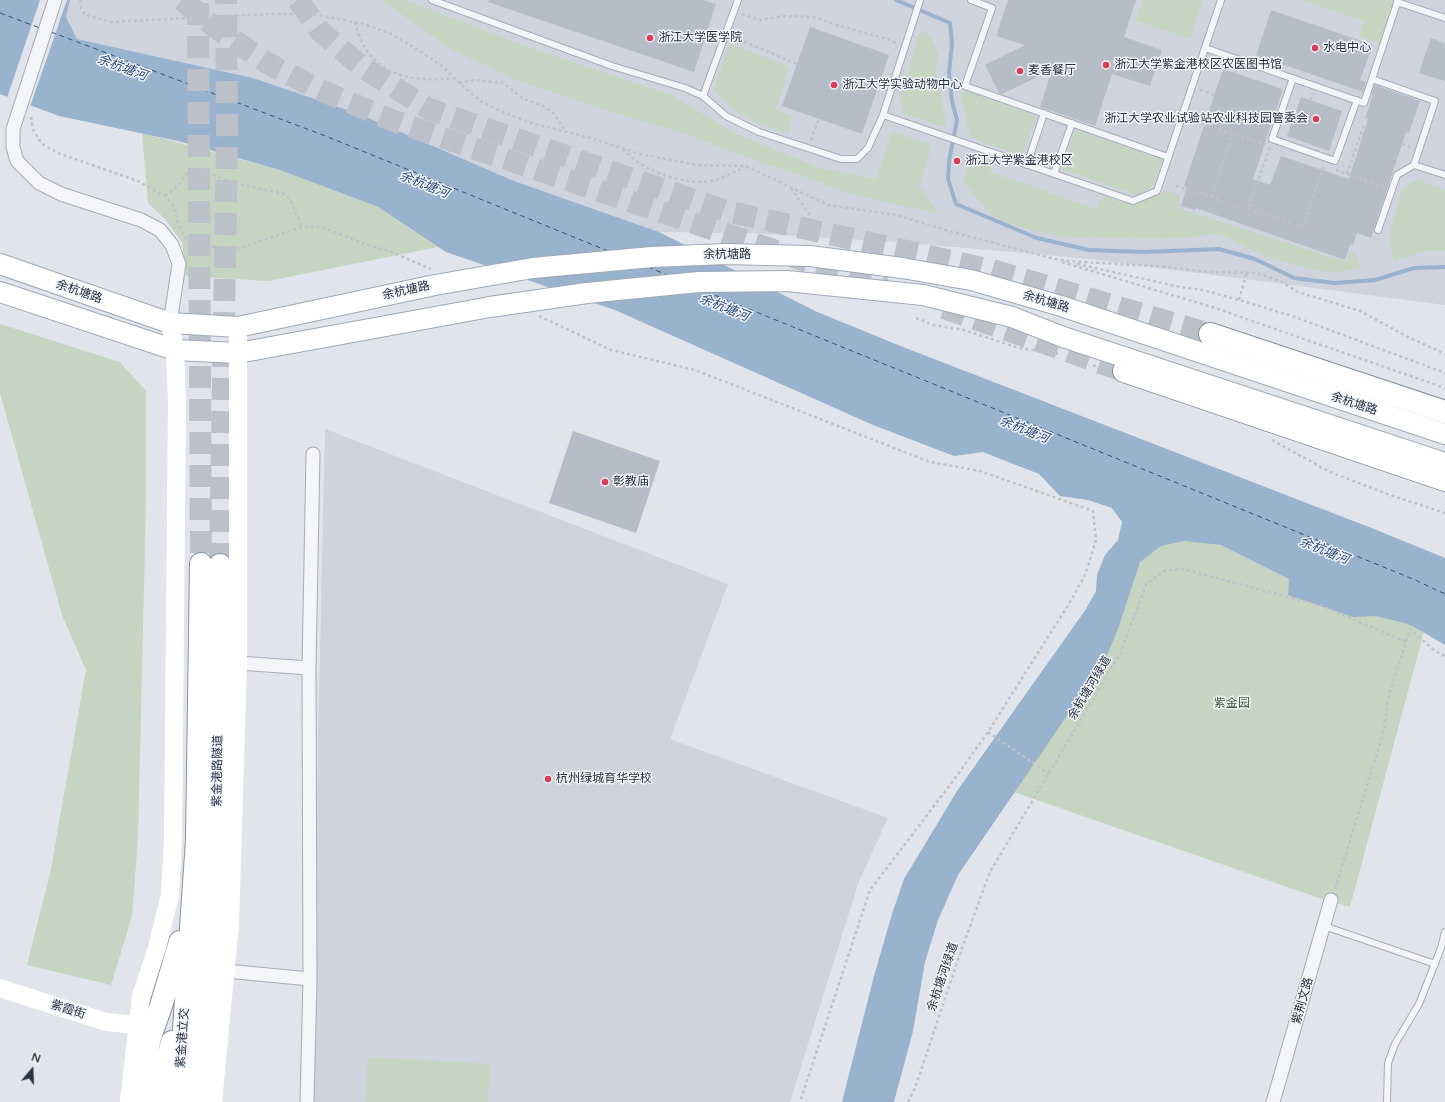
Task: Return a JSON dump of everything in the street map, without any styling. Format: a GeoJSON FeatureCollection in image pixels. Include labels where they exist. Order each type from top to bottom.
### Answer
{"type":"FeatureCollection","features":[{"type":"Feature","properties":{"kind":"highway"},"geometry":{"type":"LineString","coordinates":[[1210,334],[1445,412]]}},
{"type":"Feature","properties":{"kind":"highway"},"geometry":{"type":"LineString","coordinates":[[1124,371],[1445,480]]}},
{"type":"Feature","properties":{"kind":"highway","name":"紫金港路隧道"},"geometry":{"type":"LineString","coordinates":[[210,565],[217,847],[207,974],[193,898],[210,565]]}},
{"type":"Feature","properties":{"kind":"highway"},"geometry":{"type":"LineString","coordinates":[[138,1102],[150,1037],[161,1006],[193,898]]}},
{"type":"Feature","properties":{"kind":"highway"},"geometry":{"type":"LineString","coordinates":[[160,1102],[161,1090],[207,974]]}},
{"type":"Feature","properties":{"kind":"highway","name":"紫金港立交"},"geometry":{"type":"LineString","coordinates":[[178,1102],[207,974]]}},
{"type":"Feature","properties":{"kind":"highway","name":"紫金港立交"},"geometry":{"type":"LineString","coordinates":[[200,1102],[207,974]]}},
{"type":"Feature","properties":{"kind":"highway"},"geometry":{"type":"LineString","coordinates":[[148,1102],[161,1006]]}},
{"type":"Feature","properties":{"kind":"main road","name":"余杭塘路"},"geometry":{"type":"LineString","coordinates":[[0,264],[170,323],[238,327],[434,277],[652,257],[725,254],[810,256],[902,268],[971,280],[1061,306],[1445,434]]}},
{"type":"Feature","properties":{"kind":"main road","name":"余杭塘路"},"geometry":{"type":"LineString","coordinates":[[0,292],[175,350],[238,353],[490,307],[587,293],[699,282],[787,281],[923,295],[1012,317],[1063,337],[1445,464]]}},
{"type":"Feature","properties":{"kind":"main road"},"geometry":{"type":"LineString","coordinates":[[129,1102],[141,996],[170,895],[173,838],[177,410],[175,350],[170,323]]}},
{"type":"Feature","properties":{"kind":"main road"},"geometry":{"type":"LineString","coordinates":[[213,1102],[207,974],[230,924],[238,663],[238,327]]}},
{"type":"Feature","properties":{"kind":"main road","name":"紫霞街"},"geometry":{"type":"LineString","coordinates":[[0,988],[106,1022],[137,1025]]}},
{"type":"Feature","properties":{"kind":"street"},"geometry":{"type":"LineString","coordinates":[[55,0],[13,129],[13,147],[17,161],[38,183],[61,194],[141,220],[160,230],[172,244],[179,264],[170,323]]}},
{"type":"Feature","properties":{"kind":"street"},"geometry":{"type":"LineString","coordinates":[[307,1102],[310,979],[309,668],[313,454]]}},
{"type":"Feature","properties":{"kind":"street"},"geometry":{"type":"LineString","coordinates":[[238,663],[309,668]]}},
{"type":"Feature","properties":{"kind":"street","name":"紫荆文路"},"geometry":{"type":"LineString","coordinates":[[1273,1102],[1332,900]]}},
{"type":"Feature","properties":{"kind":"street"},"geometry":{"type":"LineString","coordinates":[[207,974],[310,979]]}},
{"type":"Feature","properties":{"kind":"lane"},"geometry":{"type":"LineString","coordinates":[[432,0],[612,66],[685,88],[703,96],[726,116],[759,132],[841,159],[857,159],[868,148],[883,116],[920,0]]}},
{"type":"Feature","properties":{"kind":"lane"},"geometry":{"type":"LineString","coordinates":[[703,96],[738,0]]}},
{"type":"Feature","properties":{"kind":"lane"},"geometry":{"type":"LineString","coordinates":[[971,0],[984,2],[992,8],[965,86],[1168,157]]}},
{"type":"Feature","properties":{"kind":"lane"},"geometry":{"type":"LineString","coordinates":[[883,116],[1133,201],[1157,191],[1221,0]]}},
{"type":"Feature","properties":{"kind":"lane"},"geometry":{"type":"LineString","coordinates":[[1205,48],[1364,103],[1398,1],[1445,18]]}},
{"type":"Feature","properties":{"kind":"lane"},"geometry":{"type":"LineString","coordinates":[[1293,78],[1272,139],[1335,161],[1357,100]]}},
{"type":"Feature","properties":{"kind":"lane"},"geometry":{"type":"LineString","coordinates":[[1372,79],[1435,101],[1414,165],[1397,175],[1378,230]]}},
{"type":"Feature","properties":{"kind":"lane"},"geometry":{"type":"LineString","coordinates":[[1026,165],[1044,113]]}},
{"type":"Feature","properties":{"kind":"lane"},"geometry":{"type":"LineString","coordinates":[[1054,174],[1072,123]]}},
{"type":"Feature","properties":{"kind":"lane"},"geometry":{"type":"LineString","coordinates":[[1414,165],[1445,175]]}},
{"type":"Feature","properties":{"kind":"lane"},"geometry":{"type":"LineString","coordinates":[[1324,926],[1435,964]]}},
{"type":"Feature","properties":{"kind":"lane"},"geometry":{"type":"LineString","coordinates":[[1387,1102],[1388,1063],[1395,1044],[1418,1004],[1441,948],[1445,932]]}},
{"type":"Feature","properties":{"kind":"path"},"geometry":{"type":"LineString","coordinates":[[80,0],[81,8],[85,15],[111,22],[271,14],[312,14],[364,24],[391,34],[443,67],[459,83],[482,102],[531,123],[640,154],[698,165],[746,166],[828,205],[897,215],[952,232],[1051,258],[1212,307],[1445,388]]}},
{"type":"Feature","properties":{"kind":"path"},"geometry":{"type":"LineString","coordinates":[[734,12],[759,20],[784,16],[813,17],[890,40],[905,47]]}},
{"type":"Feature","properties":{"kind":"path"},"geometry":{"type":"LineString","coordinates":[[355,22],[364,47],[385,69],[418,79],[436,80],[454,78]]}},
{"type":"Feature","properties":{"kind":"path"},"geometry":{"type":"LineString","coordinates":[[726,34],[797,64]]}},
{"type":"Feature","properties":{"kind":"path"},"geometry":{"type":"LineString","coordinates":[[459,83],[474,80],[503,83],[524,98],[544,106],[553,113],[567,132]]}},
{"type":"Feature","properties":{"kind":"path"},"geometry":{"type":"LineString","coordinates":[[1192,87],[1214,95]]}},
{"type":"Feature","properties":{"kind":"path"},"geometry":{"type":"LineString","coordinates":[[31,117],[33,130],[42,144],[58,153],[138,181],[164,196],[174,206],[178,223],[187,240],[208,246],[240,248],[302,227],[322,227],[364,244],[389,251],[434,277]]}},
{"type":"Feature","properties":{"kind":"path"},"geometry":{"type":"LineString","coordinates":[[1182,118],[1270,147],[1248,210]]}},
{"type":"Feature","properties":{"kind":"path"},"geometry":{"type":"LineString","coordinates":[[808,148],[819,119]]}},
{"type":"Feature","properties":{"kind":"path"},"geometry":{"type":"LineString","coordinates":[[1347,174],[1364,125]]}},
{"type":"Feature","properties":{"kind":"path"},"geometry":{"type":"LineString","coordinates":[[1211,197],[1232,134]]}},
{"type":"Feature","properties":{"kind":"path"},"geometry":{"type":"LineString","coordinates":[[621,148],[639,163],[660,174],[689,181],[710,181],[732,174],[746,166]]}},
{"type":"Feature","properties":{"kind":"path"},"geometry":{"type":"LineString","coordinates":[[1176,186],[1303,228],[1327,158]]}},
{"type":"Feature","properties":{"kind":"path"},"geometry":{"type":"LineString","coordinates":[[1324,166],[1392,190]]}},
{"type":"Feature","properties":{"kind":"path"},"geometry":{"type":"LineString","coordinates":[[164,196],[177,187],[187,173],[193,169],[202,170],[246,186],[286,194],[290,199],[302,227]]}},
{"type":"Feature","properties":{"kind":"path"},"geometry":{"type":"LineString","coordinates":[[791,188],[812,218]]}},
{"type":"Feature","properties":{"kind":"path"},"geometry":{"type":"LineString","coordinates":[[1051,258],[1172,285],[1203,290],[1239,300],[1292,316],[1445,373]]}},
{"type":"Feature","properties":{"kind":"path"},"geometry":{"type":"LineString","coordinates":[[1067,261],[1168,267],[1208,272],[1257,273],[1280,281],[1298,292],[1360,311],[1406,336],[1445,354]]}},
{"type":"Feature","properties":{"kind":"path"},"geometry":{"type":"LineString","coordinates":[[1239,300],[1247,272]]}},
{"type":"Feature","properties":{"kind":"path"},"geometry":{"type":"LineString","coordinates":[[534,314],[611,350],[695,370],[930,462],[980,471],[1092,511],[1096,540],[1086,573],[1072,599],[988,732],[953,781],[870,890],[800,1102]]}},
{"type":"Feature","properties":{"kind":"path","name":"余杭塘河绿道"},"geometry":{"type":"LineString","coordinates":[[908,1102],[915,1088],[958,958],[990,872],[1120,654],[1146,585],[1163,571],[1183,569],[1322,606],[1406,642]]}},
{"type":"Feature","properties":{"kind":"path"},"geometry":{"type":"LineString","coordinates":[[1332,900],[1383,734],[1389,695],[1410,629],[1434,650],[1445,656]]}},
{"type":"Feature","properties":{"kind":"path"},"geometry":{"type":"LineString","coordinates":[[988,732],[1048,774]]}},
{"type":"Feature","properties":{"kind":"shaded area","name":"浙江大学紫金港校区"},"geometry":{"type":"Polygon","coordinates":[[[70,0],[1445,0],[1445,305],[1090,259],[898,242],[747,233],[659,232],[514,181],[359,114],[253,78],[77,39],[66,17],[70,0]]]}},
{"type":"Feature","properties":{"kind":"shaded area","name":"杭州绿城育华学校"},"geometry":{"type":"Polygon","coordinates":[[[325,429],[728,584],[670,739],[888,818],[859,881],[790,1102],[310,1102],[325,429]]]}},
{"type":"Feature","properties":{"kind":"green space"},"geometry":{"type":"Polygon","coordinates":[[[382,0],[405,0],[536,50],[674,96],[732,132],[817,167],[876,179],[892,132],[932,145],[919,186],[939,214],[856,195],[766,164],[686,134],[605,110],[511,78],[448,47],[382,0]]]}},
{"type":"Feature","properties":{"kind":"green space"},"geometry":{"type":"Polygon","coordinates":[[[1143,0],[1203,0],[1190,39],[1136,21],[1143,0]]]}},
{"type":"Feature","properties":{"kind":"green space"},"geometry":{"type":"Polygon","coordinates":[[[1301,0],[1395,0],[1380,44],[1359,36],[1364,21],[1301,0]]]}},
{"type":"Feature","properties":{"kind":"green space"},"geometry":{"type":"Polygon","coordinates":[[[920,31],[930,35],[939,56],[935,69],[947,128],[904,114],[900,99],[920,31]]]}},
{"type":"Feature","properties":{"kind":"green space"},"geometry":{"type":"Polygon","coordinates":[[[729,43],[789,67],[776,109],[792,116],[788,134],[759,123],[735,111],[714,90],[729,43]]]}},
{"type":"Feature","properties":{"kind":"green space"},"geometry":{"type":"Polygon","coordinates":[[[963,90],[1036,116],[1022,156],[970,137],[961,98],[963,90]]]}},
{"type":"Feature","properties":{"kind":"green space"},"geometry":{"type":"Polygon","coordinates":[[[1076,130],[1163,160],[1152,187],[1136,195],[1062,169],[1076,130]]]}},
{"type":"Feature","properties":{"kind":"green space"},"geometry":{"type":"Polygon","coordinates":[[[142,133],[280,170],[378,207],[438,247],[268,281],[186,276],[182,243],[166,220],[148,203],[142,133]]]}},
{"type":"Feature","properties":{"kind":"green space"},"geometry":{"type":"Polygon","coordinates":[[[971,153],[994,161],[990,172],[1097,209],[1102,196],[1132,205],[1162,193],[1164,190],[1181,195],[1177,208],[1346,262],[1350,253],[1356,254],[1360,268],[1335,273],[1307,268],[1263,256],[1219,234],[1163,239],[1064,237],[1026,229],[1003,221],[988,211],[974,196],[963,180],[971,153]]]}},
{"type":"Feature","properties":{"kind":"green space"},"geometry":{"type":"Polygon","coordinates":[[[1418,180],[1445,190],[1445,251],[1424,251],[1394,261],[1390,246],[1391,227],[1400,196],[1408,184],[1418,180]]]}},
{"type":"Feature","properties":{"kind":"green space"},"geometry":{"type":"Polygon","coordinates":[[[0,324],[120,362],[146,391],[146,504],[138,837],[132,916],[111,985],[27,965],[50,874],[86,670],[62,615],[0,393],[0,324]]]}},
{"type":"Feature","properties":{"kind":"green space","name":"紫金园"},"geometry":{"type":"Polygon","coordinates":[[[1182,516],[1428,617],[1350,907],[1322,899],[1005,789],[1137,553],[1182,516]]]}},
{"type":"Feature","properties":{"kind":"green space"},"geometry":{"type":"Polygon","coordinates":[[[368,1057],[490,1064],[488,1102],[365,1102],[368,1057]]]}},
{"type":"Feature","properties":{"kind":"water","name":"余杭塘河"},"geometry":{"type":"Polygon","coordinates":[[[0,0],[70,0],[66,17],[77,39],[253,78],[359,114],[514,181],[659,232],[815,311],[903,347],[1374,529],[1445,558],[1445,645],[1405,623],[1375,616],[1353,617],[1288,595],[1289,579],[1221,545],[1184,541],[1161,546],[1140,562],[1118,629],[1105,660],[958,875],[938,920],[925,962],[913,1031],[894,1102],[842,1102],[874,976],[904,879],[957,791],[1086,609],[1096,591],[1097,575],[1105,555],[1118,540],[1122,522],[1112,508],[1088,500],[1060,496],[1039,474],[983,452],[954,456],[873,425],[615,310],[446,252],[378,207],[280,170],[178,141],[59,116],[0,94],[0,0]]]}},
{"type":"Feature","properties":{"kind":"pier"},"geometry":{"type":"Polygon","coordinates":[[[40,0],[67,0],[30,107],[7,98],[40,0]]]}},
{"type":"Feature","properties":{"kind":"building","name":"浙江大学医学院"},"geometry":{"type":"Polygon","coordinates":[[[489,0],[703,0],[716,4],[694,72],[488,2],[489,0]]]}},
{"type":"Feature","properties":{"kind":"building","name":"浙江大学紫金港校区农医图书馆"},"geometry":{"type":"Polygon","coordinates":[[[1008,0],[1136,0],[1124,37],[1162,50],[1150,86],[1112,74],[1095,126],[1040,107],[1052,70],[1002,94],[999,93],[985,65],[1025,45],[996,36],[1008,0]]]}},
{"type":"Feature","properties":{"kind":"building","name":"水电中心"},"geometry":{"type":"Polygon","coordinates":[[[1271,10],[1373,45],[1360,80],[1366,82],[1363,92],[1256,55],[1271,10]]]}},
{"type":"Feature","properties":{"kind":"building","name":"浙江大学实验动物中心"},"geometry":{"type":"Polygon","coordinates":[[[810,27],[889,55],[862,134],[782,106],[810,27]]]}},
{"type":"Feature","properties":{"kind":"building"},"geometry":{"type":"Polygon","coordinates":[[[1431,38],[1445,43],[1445,81],[1419,73],[1431,38]]]}},
{"type":"Feature","properties":{"kind":"building"},"geometry":{"type":"Polygon","coordinates":[[[1223,69],[1283,89],[1253,179],[1270,185],[1281,156],[1349,179],[1368,119],[1365,118],[1375,85],[1420,101],[1409,133],[1406,132],[1371,238],[1357,233],[1353,245],[1350,244],[1345,260],[1196,208],[1195,210],[1181,206],[1187,187],[1184,186],[1223,69]]]}},
{"type":"Feature","properties":{"kind":"building","name":"浙江大学农业试验站农业科技园管委会"},"geometry":{"type":"Polygon","coordinates":[[[1301,97],[1342,111],[1329,151],[1287,136],[1301,97]]]}},
{"type":"Feature","properties":{"kind":"building","name":"彰教庙"},"geometry":{"type":"Polygon","coordinates":[[[573,431],[660,461],[636,533],[549,503],[573,431]]]}},
{"type":"Feature","properties":{"kind":"waterway"},"geometry":{"type":"LineString","coordinates":[[896,0],[950,23],[952,44],[949,72],[952,101],[957,120],[949,161],[948,179],[956,204],[1037,238],[1089,250],[1145,252],[1219,249],[1255,259],[1294,278],[1334,283],[1375,280],[1414,268],[1445,267]]}},
{"type":"Feature","properties":{"kind":"ferry route"},"geometry":{"type":"LineString","coordinates":[[0,13],[40,28]]}},
{"type":"Feature","properties":{"kind":"ferry route"},"geometry":{"type":"LineString","coordinates":[[51,32],[328,137],[608,251]]}},
{"type":"Feature","properties":{"kind":"ferry route"},"geometry":{"type":"LineString","coordinates":[[648,267],[667,275]]}},
{"type":"Feature","properties":{"kind":"ferry route"},"geometry":{"type":"LineString","coordinates":[[707,292],[1413,579],[1445,594]]}},
{"type":"Feature","properties":{"kind":"tunnel"},"geometry":{"type":"LineString","coordinates":[[182,0],[216,28],[267,63],[320,90],[394,121],[885,288]]}},
{"type":"Feature","properties":{"kind":"tunnel"},"geometry":{"type":"LineString","coordinates":[[220,565],[227,139],[226,0]]}},
{"type":"Feature","properties":{"kind":"tunnel"},"geometry":{"type":"LineString","coordinates":[[298,0],[320,31],[362,67],[429,109],[726,211],[992,270],[1210,334]]}},
{"type":"Feature","properties":{"kind":"tunnel"},"geometry":{"type":"LineString","coordinates":[[198,3],[201,564]]}},
{"type":"Feature","properties":{"kind":"tunnel"},"geometry":{"type":"LineString","coordinates":[[944,308],[1124,371]]}},
{"type":"Feature","properties":{"kind":"place","name":"浙江大学医学院"},"geometry":{"type":"Point","coordinates":[650,38]}},
{"type":"Feature","properties":{"kind":"place","name":"水电中心"},"geometry":{"type":"Point","coordinates":[1315,48]}},
{"type":"Feature","properties":{"kind":"place","name":"浙江大学紫金港校区农医图书馆"},"geometry":{"type":"Point","coordinates":[1106,65]}},
{"type":"Feature","properties":{"kind":"place","name":"麦香餐厅"},"geometry":{"type":"Point","coordinates":[1020,71]}},
{"type":"Feature","properties":{"kind":"place","name":"浙江大学实验动物中心"},"geometry":{"type":"Point","coordinates":[834,85]}},
{"type":"Feature","properties":{"kind":"place","name":"浙江大学农业试验站农业科技园管委会"},"geometry":{"type":"Point","coordinates":[1316,119]}},
{"type":"Feature","properties":{"kind":"place","name":"浙江大学紫金港校区"},"geometry":{"type":"Point","coordinates":[957,161]}},
{"type":"Feature","properties":{"kind":"place","name":"彰教庙"},"geometry":{"type":"Point","coordinates":[605,482]}},
{"type":"Feature","properties":{"kind":"place","name":"杭州绿城育华学校"},"geometry":{"type":"Point","coordinates":[548,779]}}]}
